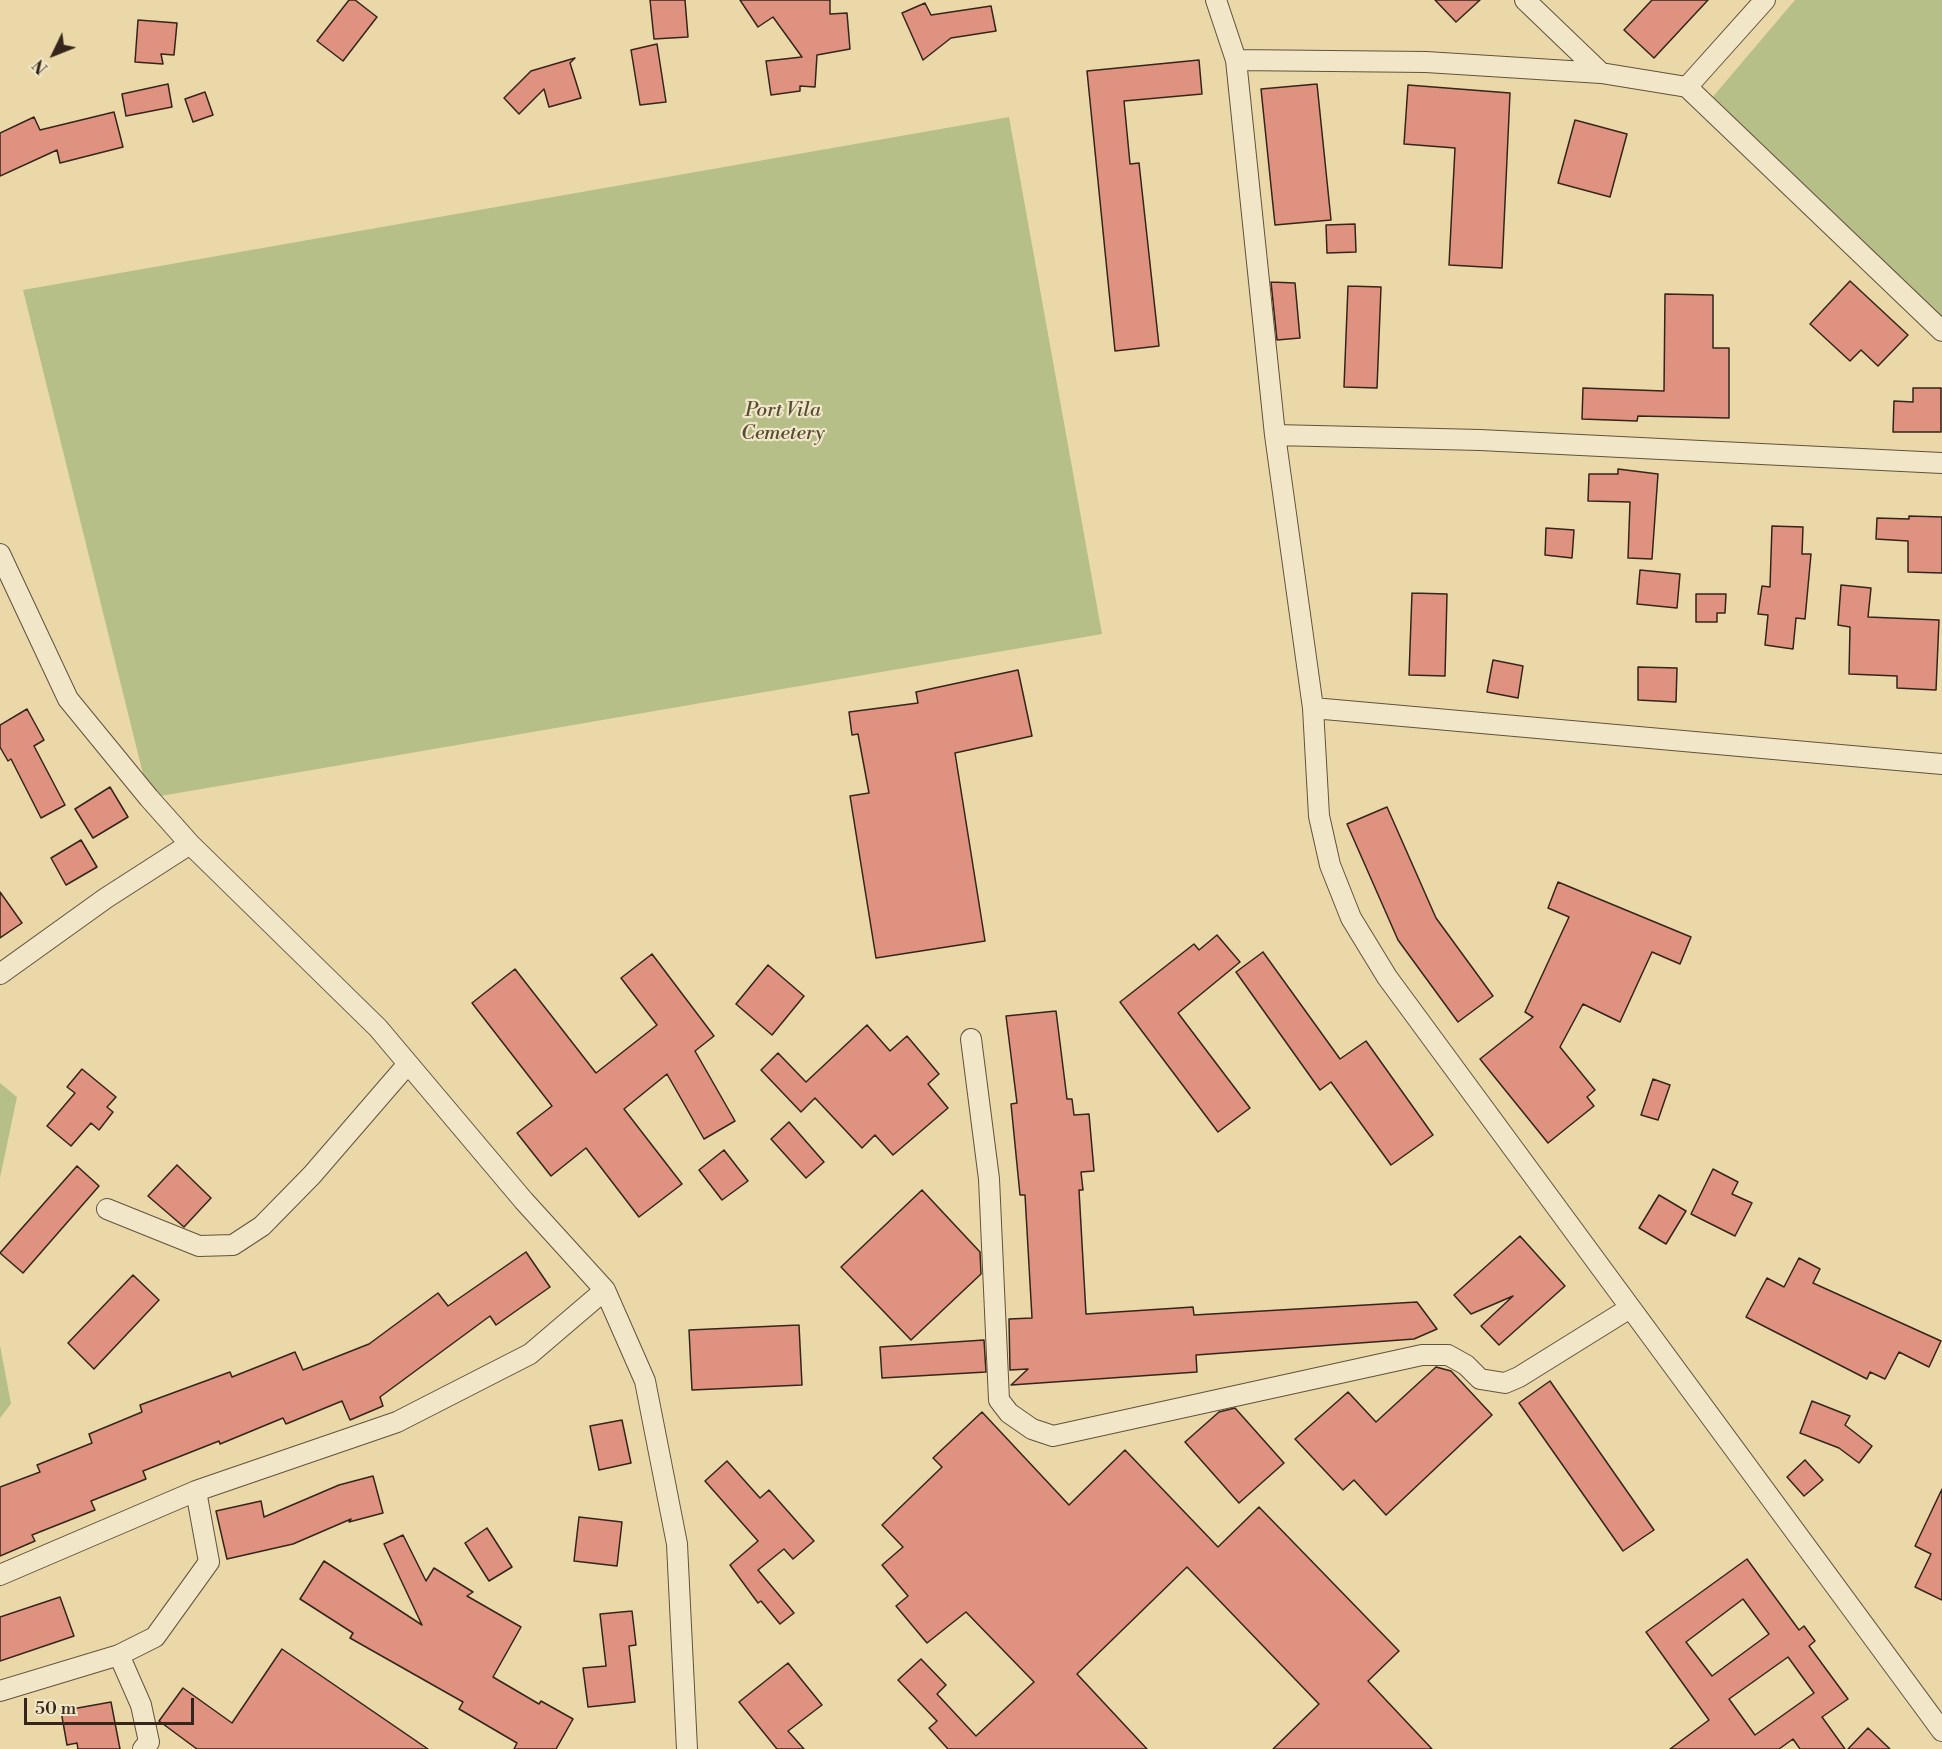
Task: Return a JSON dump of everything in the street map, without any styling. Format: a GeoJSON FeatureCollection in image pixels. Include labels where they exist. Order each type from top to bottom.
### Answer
{"type":"FeatureCollection","features":[{"type":"Feature","properties":{"kind":"street"},"geometry":{"type":"LineString","coordinates":[[1216,0],[1236,60],[1275,435],[1313,708],[1319,816],[1330,865],[1351,918],[1387,976],[1566,1216],[1630,1308],[1942,1731]]}},
{"type":"Feature","properties":{"kind":"street"},"geometry":{"type":"LineString","coordinates":[[1525,0],[1601,73]]}},
{"type":"Feature","properties":{"kind":"street"},"geometry":{"type":"LineString","coordinates":[[1687,87],[1765,0]]}},
{"type":"Feature","properties":{"kind":"street"},"geometry":{"type":"LineString","coordinates":[[1236,60],[1426,62],[1601,73],[1687,87],[1942,331]]}},
{"type":"Feature","properties":{"kind":"street"},"geometry":{"type":"LineString","coordinates":[[1275,435],[1480,440],[1942,463]]}},
{"type":"Feature","properties":{"kind":"street"},"geometry":{"type":"LineString","coordinates":[[0,554],[68,699],[190,844],[378,1028],[407,1065],[605,1290],[645,1381],[677,1544],[687,1749]]}},
{"type":"Feature","properties":{"kind":"street"},"geometry":{"type":"LineString","coordinates":[[1313,708],[1942,764]]}},
{"type":"Feature","properties":{"kind":"street"},"geometry":{"type":"LineString","coordinates":[[0,974],[106,897],[190,844]]}},
{"type":"Feature","properties":{"kind":"street"},"geometry":{"type":"LineString","coordinates":[[971,1039],[989,1179],[999,1400],[1022,1423],[1042,1434],[1053,1436],[1422,1354],[1448,1355],[1466,1365],[1480,1379],[1505,1383],[1519,1377],[1630,1308]]}},
{"type":"Feature","properties":{"kind":"street"},"geometry":{"type":"LineString","coordinates":[[107,1209],[199,1246],[233,1245],[262,1226],[312,1175],[407,1065]]}},
{"type":"Feature","properties":{"kind":"street"},"geometry":{"type":"LineString","coordinates":[[0,1575],[196,1491],[397,1422],[530,1354],[605,1290]]}},
{"type":"Feature","properties":{"kind":"street"},"geometry":{"type":"LineString","coordinates":[[0,1691],[119,1655],[155,1637],[209,1562],[196,1491]]}},
{"type":"Feature","properties":{"kind":"street"},"geometry":{"type":"LineString","coordinates":[[119,1655],[141,1705],[149,1742],[143,1749]]}},
{"type":"Feature","properties":{"kind":"green space"},"geometry":{"type":"Polygon","coordinates":[[[1795,0],[1942,0],[1942,316],[1711,99],[1795,0]]]}},
{"type":"Feature","properties":{"kind":"green space","name":"Port Vila Cemetery"},"geometry":{"type":"Polygon","coordinates":[[[1009,117],[1102,634],[149,798],[23,290],[1009,117]]]}},
{"type":"Feature","properties":{"kind":"green space"},"geometry":{"type":"Polygon","coordinates":[[[0,1083],[17,1097],[0,1178],[0,1083]]]}},
{"type":"Feature","properties":{"kind":"green space"},"geometry":{"type":"Polygon","coordinates":[[[0,1345],[11,1404],[0,1418],[0,1345]]]}},
{"type":"Feature","properties":{"kind":"building"},"geometry":{"type":"Polygon","coordinates":[[[349,0],[355,0],[377,17],[343,61],[317,41],[349,0]]]}},
{"type":"Feature","properties":{"kind":"building"},"geometry":{"type":"Polygon","coordinates":[[[650,0],[685,0],[688,37],[654,39],[650,0]]]}},
{"type":"Feature","properties":{"kind":"building"},"geometry":{"type":"Polygon","coordinates":[[[740,0],[830,0],[830,14],[847,13],[850,49],[817,55],[815,87],[800,86],[800,91],[771,95],[766,61],[802,57],[773,17],[758,27],[740,0]]]}},
{"type":"Feature","properties":{"kind":"building"},"geometry":{"type":"Polygon","coordinates":[[[1435,0],[1480,0],[1456,22],[1435,0]]]}},
{"type":"Feature","properties":{"kind":"building"},"geometry":{"type":"Polygon","coordinates":[[[1652,0],[1708,0],[1654,58],[1624,30],[1652,0]]]}},
{"type":"Feature","properties":{"kind":"building"},"geometry":{"type":"Polygon","coordinates":[[[925,3],[931,15],[991,6],[996,31],[951,38],[923,60],[902,13],[925,3]]]}},
{"type":"Feature","properties":{"kind":"building"},"geometry":{"type":"Polygon","coordinates":[[[138,20],[177,23],[174,55],[161,54],[163,64],[135,62],[138,20]]]}},
{"type":"Feature","properties":{"kind":"building"},"geometry":{"type":"Polygon","coordinates":[[[657,44],[666,102],[640,105],[631,50],[657,44]]]}},
{"type":"Feature","properties":{"kind":"building"},"geometry":{"type":"Polygon","coordinates":[[[575,58],[570,63],[581,98],[549,107],[544,89],[519,114],[504,98],[531,71],[575,58]]]}},
{"type":"Feature","properties":{"kind":"building"},"geometry":{"type":"Polygon","coordinates":[[[1199,60],[1202,94],[1124,101],[1130,164],[1139,163],[1159,346],[1115,351],[1087,71],[1199,60]]]}},
{"type":"Feature","properties":{"kind":"building"},"geometry":{"type":"Polygon","coordinates":[[[168,84],[172,107],[126,116],[122,94],[168,84]]]}},
{"type":"Feature","properties":{"kind":"building"},"geometry":{"type":"Polygon","coordinates":[[[1317,84],[1331,220],[1275,225],[1261,89],[1317,84]]]}},
{"type":"Feature","properties":{"kind":"building"},"geometry":{"type":"Polygon","coordinates":[[[1408,85],[1510,93],[1502,268],[1449,265],[1455,148],[1404,144],[1408,85]]]}},
{"type":"Feature","properties":{"kind":"building"},"geometry":{"type":"Polygon","coordinates":[[[205,92],[213,115],[193,122],[185,99],[205,92]]]}},
{"type":"Feature","properties":{"kind":"building"},"geometry":{"type":"Polygon","coordinates":[[[114,112],[123,147],[60,163],[57,150],[0,176],[0,133],[34,117],[40,130],[114,112]]]}},
{"type":"Feature","properties":{"kind":"building"},"geometry":{"type":"Polygon","coordinates":[[[1575,120],[1627,134],[1610,197],[1558,183],[1575,120]]]}},
{"type":"Feature","properties":{"kind":"building"},"geometry":{"type":"Polygon","coordinates":[[[1355,224],[1356,252],[1327,253],[1326,225],[1355,224]]]}},
{"type":"Feature","properties":{"kind":"building"},"geometry":{"type":"Polygon","coordinates":[[[1850,281],[1908,335],[1878,366],[1861,350],[1850,361],[1810,324],[1850,281]]]}},
{"type":"Feature","properties":{"kind":"building"},"geometry":{"type":"Polygon","coordinates":[[[1271,282],[1295,283],[1300,338],[1277,340],[1271,282]]]}},
{"type":"Feature","properties":{"kind":"building"},"geometry":{"type":"Polygon","coordinates":[[[1348,286],[1381,287],[1377,388],[1344,387],[1348,286]]]}},
{"type":"Feature","properties":{"kind":"building"},"geometry":{"type":"Polygon","coordinates":[[[1665,294],[1713,295],[1713,348],[1729,348],[1729,418],[1638,416],[1637,421],[1582,419],[1583,388],[1664,391],[1665,294]]]}},
{"type":"Feature","properties":{"kind":"building"},"geometry":{"type":"Polygon","coordinates":[[[1913,388],[1941,388],[1941,432],[1893,432],[1894,401],[1913,402],[1913,388]]]}},
{"type":"Feature","properties":{"kind":"building"},"geometry":{"type":"Polygon","coordinates":[[[1618,469],[1658,474],[1652,559],[1628,558],[1630,502],[1588,501],[1589,474],[1618,474],[1618,469]]]}},
{"type":"Feature","properties":{"kind":"building"},"geometry":{"type":"Polygon","coordinates":[[[1909,516],[1942,517],[1942,573],[1908,572],[1908,541],[1876,539],[1877,518],[1909,519],[1909,516]]]}},
{"type":"Feature","properties":{"kind":"building"},"geometry":{"type":"Polygon","coordinates":[[[1772,526],[1803,527],[1802,554],[1811,554],[1805,619],[1796,618],[1793,649],[1765,645],[1768,615],[1758,614],[1762,586],[1770,587],[1772,526]]]}},
{"type":"Feature","properties":{"kind":"building"},"geometry":{"type":"Polygon","coordinates":[[[1546,528],[1574,530],[1572,558],[1545,555],[1546,528]]]}},
{"type":"Feature","properties":{"kind":"building"},"geometry":{"type":"Polygon","coordinates":[[[1640,570],[1680,574],[1677,608],[1637,604],[1640,570]]]}},
{"type":"Feature","properties":{"kind":"building"},"geometry":{"type":"Polygon","coordinates":[[[1841,585],[1871,588],[1868,617],[1939,620],[1936,690],[1897,688],[1897,676],[1849,674],[1850,627],[1838,625],[1841,585]]]}},
{"type":"Feature","properties":{"kind":"building"},"geometry":{"type":"Polygon","coordinates":[[[1412,593],[1447,594],[1445,676],[1409,675],[1412,593]]]}},
{"type":"Feature","properties":{"kind":"building"},"geometry":{"type":"Polygon","coordinates":[[[1696,594],[1726,594],[1725,613],[1717,613],[1717,622],[1696,622],[1696,594]]]}},
{"type":"Feature","properties":{"kind":"building"},"geometry":{"type":"Polygon","coordinates":[[[1493,660],[1523,666],[1518,698],[1487,692],[1493,660]]]}},
{"type":"Feature","properties":{"kind":"building"},"geometry":{"type":"Polygon","coordinates":[[[1638,667],[1677,668],[1676,702],[1638,700],[1638,667]]]}},
{"type":"Feature","properties":{"kind":"building"},"geometry":{"type":"Polygon","coordinates":[[[1018,670],[1032,736],[955,753],[985,941],[876,958],[850,796],[869,793],[858,734],[852,735],[849,712],[918,703],[916,692],[1018,670]]]}},
{"type":"Feature","properties":{"kind":"building"},"geometry":{"type":"Polygon","coordinates":[[[27,709],[44,740],[34,746],[65,805],[41,818],[11,759],[8,761],[0,747],[0,725],[27,709]]]}},
{"type":"Feature","properties":{"kind":"building"},"geometry":{"type":"Polygon","coordinates":[[[110,787],[128,817],[93,838],[75,809],[110,787]]]}},
{"type":"Feature","properties":{"kind":"building"},"geometry":{"type":"Polygon","coordinates":[[[1387,807],[1436,918],[1493,996],[1458,1022],[1398,940],[1347,824],[1387,807]]]}},
{"type":"Feature","properties":{"kind":"building"},"geometry":{"type":"Polygon","coordinates":[[[81,840],[97,867],[66,885],[51,858],[81,840]]]}},
{"type":"Feature","properties":{"kind":"building"},"geometry":{"type":"Polygon","coordinates":[[[1558,882],[1691,937],[1680,964],[1652,952],[1620,1022],[1583,1004],[1560,1047],[1595,1090],[1587,1097],[1594,1106],[1548,1143],[1480,1059],[1533,1017],[1525,1012],[1569,917],[1548,908],[1558,882]]]}},
{"type":"Feature","properties":{"kind":"building"},"geometry":{"type":"Polygon","coordinates":[[[0,892],[22,923],[0,938],[0,892]]]}},
{"type":"Feature","properties":{"kind":"building"},"geometry":{"type":"Polygon","coordinates":[[[1217,935],[1240,962],[1178,1013],[1250,1108],[1218,1132],[1120,1002],[1194,944],[1199,950],[1217,935]]]}},
{"type":"Feature","properties":{"kind":"building"},"geometry":{"type":"Polygon","coordinates":[[[1263,952],[1340,1059],[1366,1041],[1433,1135],[1391,1165],[1331,1082],[1320,1090],[1236,972],[1263,952]]]}},
{"type":"Feature","properties":{"kind":"building"},"geometry":{"type":"Polygon","coordinates":[[[652,954],[714,1036],[695,1051],[735,1121],[704,1139],[667,1074],[624,1109],[682,1184],[639,1217],[586,1148],[551,1176],[517,1133],[552,1106],[472,1003],[515,969],[596,1073],[657,1025],[621,978],[652,954]]]}},
{"type":"Feature","properties":{"kind":"building"},"geometry":{"type":"Polygon","coordinates":[[[768,965],[804,996],[772,1035],[736,1004],[768,965]]]}},
{"type":"Feature","properties":{"kind":"building"},"geometry":{"type":"Polygon","coordinates":[[[1056,1011],[1067,1099],[1072,1099],[1074,1115],[1089,1114],[1094,1171],[1081,1172],[1083,1190],[1079,1190],[1086,1314],[1193,1307],[1194,1315],[1417,1302],[1437,1329],[1414,1339],[1196,1355],[1197,1372],[1011,1385],[1028,1369],[1010,1370],[1009,1319],[1032,1318],[1025,1195],[1020,1195],[1011,1104],[1017,1103],[1006,1016],[1056,1011]]]}},
{"type":"Feature","properties":{"kind":"building"},"geometry":{"type":"Polygon","coordinates":[[[867,1025],[890,1051],[907,1036],[939,1074],[928,1084],[948,1108],[893,1155],[875,1135],[862,1148],[815,1098],[801,1112],[761,1070],[778,1053],[806,1082],[867,1025]]]}},
{"type":"Feature","properties":{"kind":"building"},"geometry":{"type":"Polygon","coordinates":[[[82,1069],[116,1097],[107,1107],[113,1112],[99,1130],[91,1123],[71,1146],[47,1126],[75,1093],[67,1087],[82,1069]]]}},
{"type":"Feature","properties":{"kind":"building"},"geometry":{"type":"Polygon","coordinates":[[[1653,1079],[1670,1085],[1658,1120],[1641,1115],[1653,1079]]]}},
{"type":"Feature","properties":{"kind":"building"},"geometry":{"type":"Polygon","coordinates":[[[789,1122],[824,1162],[806,1178],[771,1139],[789,1122]]]}},
{"type":"Feature","properties":{"kind":"building"},"geometry":{"type":"Polygon","coordinates":[[[724,1150],[748,1181],[722,1200],[699,1170],[724,1150]]]}},
{"type":"Feature","properties":{"kind":"building"},"geometry":{"type":"Polygon","coordinates":[[[177,1165],[211,1198],[184,1227],[148,1196],[177,1165]]]}},
{"type":"Feature","properties":{"kind":"building"},"geometry":{"type":"Polygon","coordinates":[[[77,1166],[99,1186],[23,1273],[0,1253],[77,1166]]]}},
{"type":"Feature","properties":{"kind":"building"},"geometry":{"type":"Polygon","coordinates":[[[1713,1169],[1738,1182],[1732,1194],[1752,1203],[1735,1236],[1691,1214],[1713,1169]]]}},
{"type":"Feature","properties":{"kind":"building"},"geometry":{"type":"Polygon","coordinates":[[[922,1190],[980,1252],[981,1274],[911,1340],[841,1267],[922,1190]]]}},
{"type":"Feature","properties":{"kind":"building"},"geometry":{"type":"Polygon","coordinates":[[[1659,1195],[1686,1211],[1666,1244],[1639,1228],[1659,1195]]]}},
{"type":"Feature","properties":{"kind":"building"},"geometry":{"type":"Polygon","coordinates":[[[1520,1236],[1565,1286],[1499,1345],[1481,1326],[1513,1296],[1471,1314],[1454,1295],[1520,1236]]]}},
{"type":"Feature","properties":{"kind":"building"},"geometry":{"type":"Polygon","coordinates":[[[526,1252],[550,1287],[496,1325],[490,1316],[380,1397],[383,1406],[350,1420],[342,1401],[286,1424],[283,1418],[220,1444],[219,1441],[143,1471],[146,1479],[91,1501],[95,1510],[32,1535],[35,1541],[0,1556],[0,1487],[40,1472],[37,1465],[92,1443],[89,1434],[142,1412],[140,1405],[230,1372],[232,1377],[295,1352],[303,1370],[369,1344],[438,1293],[448,1306],[526,1252]]]}},
{"type":"Feature","properties":{"kind":"building"},"geometry":{"type":"Polygon","coordinates":[[[1799,1258],[1820,1269],[1813,1283],[1941,1341],[1929,1367],[1899,1352],[1885,1379],[1870,1372],[1867,1379],[1746,1317],[1767,1278],[1784,1287],[1799,1258]]]}},
{"type":"Feature","properties":{"kind":"building"},"geometry":{"type":"Polygon","coordinates":[[[133,1275],[159,1300],[94,1369],[68,1343],[133,1275]]]}},
{"type":"Feature","properties":{"kind":"building"},"geometry":{"type":"Polygon","coordinates":[[[799,1325],[802,1385],[692,1390],[689,1330],[799,1325]]]}},
{"type":"Feature","properties":{"kind":"building"},"geometry":{"type":"Polygon","coordinates":[[[984,1340],[986,1372],[882,1378],[880,1347],[984,1340]]]}},
{"type":"Feature","properties":{"kind":"building"},"geometry":{"type":"Polygon","coordinates":[[[1436,1367],[1451,1371],[1492,1415],[1386,1515],[1354,1480],[1343,1490],[1295,1439],[1348,1392],[1376,1422],[1436,1367]]]}},
{"type":"Feature","properties":{"kind":"building"},"geometry":{"type":"Polygon","coordinates":[[[1550,1381],[1654,1530],[1623,1551],[1519,1403],[1550,1381]]]}},
{"type":"Feature","properties":{"kind":"building"},"geometry":{"type":"Polygon","coordinates":[[[1812,1401],[1850,1416],[1845,1425],[1872,1446],[1859,1463],[1839,1448],[1800,1433],[1812,1401]]]}},
{"type":"Feature","properties":{"kind":"building"},"geometry":{"type":"Polygon","coordinates":[[[1235,1408],[1284,1463],[1239,1503],[1185,1442],[1219,1412],[1235,1408]]]}},
{"type":"Feature","properties":{"kind":"building"},"geometry":{"type":"Polygon","coordinates":[[[982,1412],[1069,1505],[1125,1450],[1218,1547],[1259,1507],[1399,1651],[1368,1681],[1432,1749],[1273,1749],[1319,1704],[1187,1567],[1077,1674],[1147,1749],[948,1749],[929,1728],[937,1721],[898,1680],[921,1659],[946,1685],[937,1694],[976,1736],[1034,1682],[966,1612],[927,1643],[896,1606],[908,1596],[882,1565],[903,1547],[882,1525],[942,1467],[933,1458],[982,1412]]]}},
{"type":"Feature","properties":{"kind":"building"},"geometry":{"type":"Polygon","coordinates":[[[622,1420],[631,1463],[599,1470],[590,1426],[622,1420]]]}},
{"type":"Feature","properties":{"kind":"building"},"geometry":{"type":"Polygon","coordinates":[[[1805,1460],[1823,1480],[1804,1496],[1787,1477],[1805,1460]]]}},
{"type":"Feature","properties":{"kind":"building"},"geometry":{"type":"Polygon","coordinates":[[[727,1461],[760,1498],[769,1490],[814,1541],[793,1559],[784,1549],[758,1570],[794,1613],[780,1624],[761,1601],[758,1603],[730,1565],[758,1541],[705,1481],[727,1461]]]}},
{"type":"Feature","properties":{"kind":"building"},"geometry":{"type":"Polygon","coordinates":[[[373,1476],[383,1513],[349,1522],[351,1519],[293,1544],[227,1559],[216,1511],[261,1501],[264,1517],[339,1485],[373,1476]]]}},
{"type":"Feature","properties":{"kind":"building"},"geometry":{"type":"Polygon","coordinates":[[[1942,1489],[1942,1600],[1915,1587],[1931,1554],[1915,1546],[1942,1489]]]}},
{"type":"Feature","properties":{"kind":"building"},"geometry":{"type":"Polygon","coordinates":[[[579,1517],[622,1522],[617,1566],[574,1561],[579,1517]]]}},
{"type":"Feature","properties":{"kind":"building"},"geometry":{"type":"Polygon","coordinates":[[[487,1528],[512,1567],[489,1581],[465,1543],[487,1528]]]}},
{"type":"Feature","properties":{"kind":"building"},"geometry":{"type":"Polygon","coordinates":[[[403,1535],[426,1581],[434,1568],[473,1592],[467,1596],[521,1627],[493,1677],[539,1704],[541,1701],[573,1719],[556,1749],[514,1749],[517,1743],[459,1709],[463,1702],[350,1638],[353,1633],[300,1599],[324,1561],[422,1625],[384,1544],[403,1535]]]}},
{"type":"Feature","properties":{"kind":"building"},"geometry":{"type":"Polygon","coordinates":[[[1747,1559],[1799,1630],[1804,1626],[1815,1641],[1809,1646],[1848,1699],[1822,1717],[1845,1749],[1800,1749],[1793,1739],[1779,1749],[1670,1749],[1709,1720],[1646,1632],[1747,1559]],[[1743,1599],[1686,1642],[1712,1676],[1769,1634],[1743,1599]],[[1788,1657],[1729,1699],[1755,1735],[1814,1693],[1788,1657]]]}},
{"type":"Feature","properties":{"kind":"building"},"geometry":{"type":"Polygon","coordinates":[[[60,1597],[74,1636],[0,1661],[0,1617],[60,1597]]]}},
{"type":"Feature","properties":{"kind":"building"},"geometry":{"type":"Polygon","coordinates":[[[632,1611],[636,1645],[629,1646],[635,1702],[588,1707],[583,1668],[606,1666],[600,1614],[632,1611]]]}},
{"type":"Feature","properties":{"kind":"building"},"geometry":{"type":"Polygon","coordinates":[[[282,1649],[428,1749],[197,1749],[159,1721],[183,1688],[232,1723],[282,1649]]]}},
{"type":"Feature","properties":{"kind":"building"},"geometry":{"type":"Polygon","coordinates":[[[788,1663],[822,1705],[788,1731],[804,1749],[777,1749],[739,1702],[788,1663]]]}},
{"type":"Feature","properties":{"kind":"building"},"geometry":{"type":"Polygon","coordinates":[[[111,1702],[120,1749],[78,1749],[77,1743],[67,1745],[61,1711],[111,1702]]]}},
{"type":"Feature","properties":{"kind":"building"},"geometry":{"type":"Polygon","coordinates":[[[1868,1728],[1890,1749],[1848,1749],[1868,1728]]]}}]}
